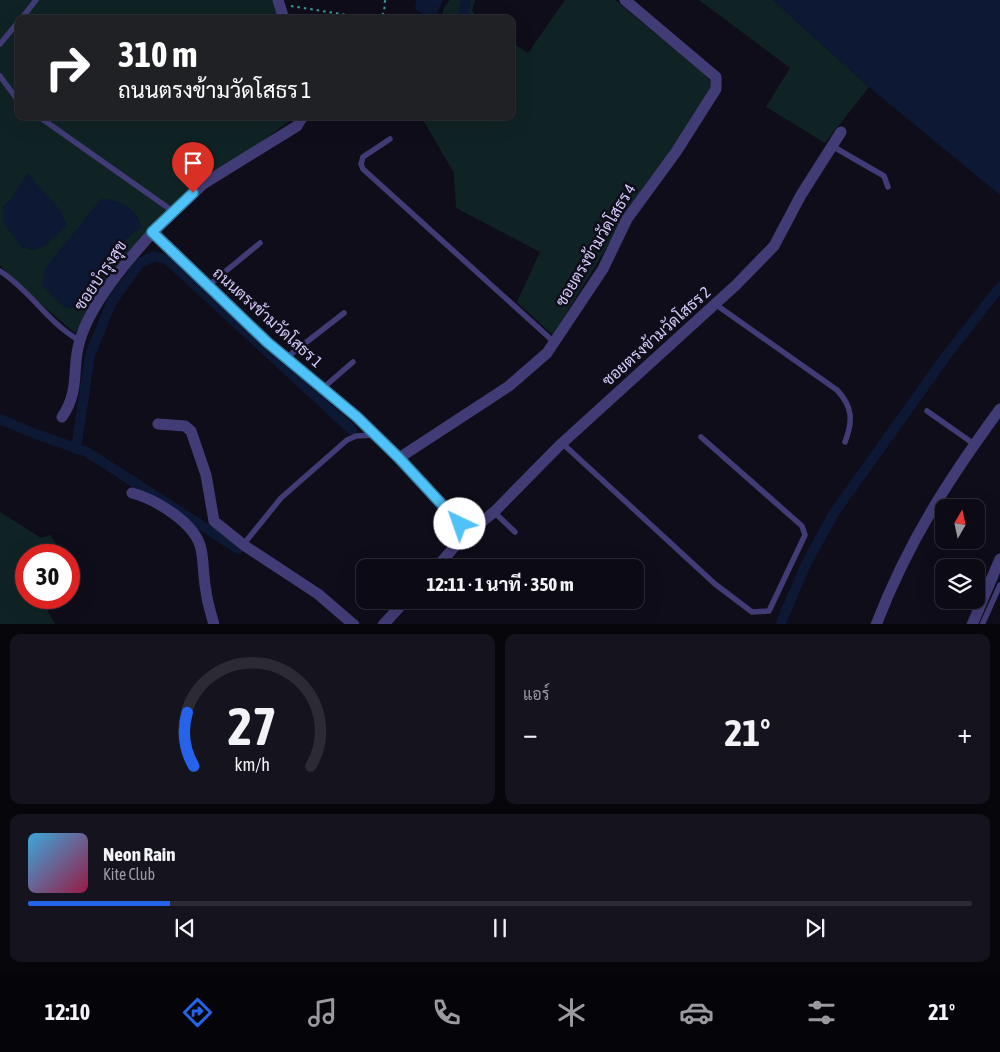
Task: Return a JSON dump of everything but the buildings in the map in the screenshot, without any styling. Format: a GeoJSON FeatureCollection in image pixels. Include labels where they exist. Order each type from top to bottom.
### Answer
{"type":"FeatureCollection","features":[{"type":"Feature","properties":{"kind":"street","name":"ซอยตรงข้ามวัดโสธร 4"},"geometry":{"type":"LineString","coordinates":[[399,458],[509,386],[547,353],[603,269],[627,219],[676,152],[717,85],[716,77],[625,0]]}},
{"type":"Feature","properties":{"kind":"street"},"geometry":{"type":"LineString","coordinates":[[152,232],[203,184],[297,126],[301,120]]}},
{"type":"Feature","properties":{"kind":"street","name":"ซอยตรงข้ามวัดโสธร 2"},"geometry":{"type":"LineString","coordinates":[[463,537],[494,512],[562,443],[715,304],[774,246],[801,195],[841,132]]}},
{"type":"Feature","properties":{"kind":"street","name":"ถนนตรงข้ามวัดโสธร 1"},"geometry":{"type":"LineString","coordinates":[[152,232],[286,358],[376,435],[460,524],[463,537]]}},
{"type":"Feature","properties":{"kind":"street","name":"ซอยบำรุงสุข"},"geometry":{"type":"LineString","coordinates":[[62,417],[70,406],[77,374],[79,340],[109,285],[152,232]]}},
{"type":"Feature","properties":{"kind":"street"},"geometry":{"type":"LineString","coordinates":[[876,624],[900,566],[916,537],[951,477],[1000,409]]}},
{"type":"Feature","properties":{"kind":"street"},"geometry":{"type":"LineString","coordinates":[[158,424],[185,426],[191,430],[206,475],[214,521],[243,545],[318,594],[354,624]]}},
{"type":"Feature","properties":{"kind":"street"},"geometry":{"type":"LineString","coordinates":[[132,493],[177,515],[196,536],[201,547],[206,592],[214,624]]}},
{"type":"Feature","properties":{"kind":"street"},"geometry":{"type":"LineString","coordinates":[[444,559],[463,537]]}},
{"type":"Feature","properties":{"kind":"street"},"geometry":{"type":"LineString","coordinates":[[972,624],[1000,559]]}},
{"type":"Feature","properties":{"kind":"street"},"geometry":{"type":"LineString","coordinates":[[383,624],[397,609]]}},
{"type":"Feature","properties":{"kind":"lane"},"geometry":{"type":"LineString","coordinates":[[24,15],[36,0]]}},
{"type":"Feature","properties":{"kind":"lane"},"geometry":{"type":"LineString","coordinates":[[0,44],[15,26]]}},
{"type":"Feature","properties":{"kind":"lane"},"geometry":{"type":"LineString","coordinates":[[0,76],[15,97]]}},
{"type":"Feature","properties":{"kind":"lane"},"geometry":{"type":"LineString","coordinates":[[44,120],[174,212]]}},
{"type":"Feature","properties":{"kind":"lane"},"geometry":{"type":"LineString","coordinates":[[390,139],[363,158],[361,164],[363,169],[554,342]]}},
{"type":"Feature","properties":{"kind":"lane"},"geometry":{"type":"LineString","coordinates":[[832,146],[884,176],[888,188]]}},
{"type":"Feature","properties":{"kind":"lane"},"geometry":{"type":"LineString","coordinates":[[209,285],[260,244]]}},
{"type":"Feature","properties":{"kind":"lane","name":"ซอยบำรุงสุข"},"geometry":{"type":"LineString","coordinates":[[0,271],[20,286],[69,334],[79,340]]}},
{"type":"Feature","properties":{"kind":"lane"},"geometry":{"type":"LineString","coordinates":[[715,304],[837,390],[846,400],[851,413],[851,426],[845,442]]}},
{"type":"Feature","properties":{"kind":"lane"},"geometry":{"type":"LineString","coordinates":[[286,358],[344,313]]}},
{"type":"Feature","properties":{"kind":"lane"},"geometry":{"type":"LineString","coordinates":[[323,388],[352,362]]}},
{"type":"Feature","properties":{"kind":"lane"},"geometry":{"type":"LineString","coordinates":[[927,411],[974,444]]}},
{"type":"Feature","properties":{"kind":"lane"},"geometry":{"type":"LineString","coordinates":[[243,545],[281,498],[347,440],[356,436],[376,435]]}},
{"type":"Feature","properties":{"kind":"lane"},"geometry":{"type":"LineString","coordinates":[[562,443],[714,584],[752,612],[768,611],[805,535],[802,526],[701,437]]}},
{"type":"Feature","properties":{"kind":"lane"},"geometry":{"type":"LineString","coordinates":[[494,512],[515,532]]}},
{"type":"Feature","properties":{"kind":"lane"},"geometry":{"type":"LineString","coordinates":[[982,624],[1000,586]]}},
{"type":"Feature","properties":{"kind":"path"},"geometry":{"type":"LineString","coordinates":[[382,15],[384,13],[385,0]]}},
{"type":"Feature","properties":{"kind":"path"},"geometry":{"type":"LineString","coordinates":[[280,4],[350,15]]}},
{"type":"Feature","properties":{"kind":"green space"},"geometry":{"type":"Polygon","coordinates":[[[0,0],[274,0],[280,15],[15,15],[15,120],[291,120],[157,220],[75,333],[20,286],[0,265],[0,0]],[[27,174],[13,197],[3,207],[22,247],[35,250],[47,244],[27,174]],[[137,215],[98,270],[124,241],[141,227],[137,215]]]}},
{"type":"Feature","properties":{"kind":"green space"},"geometry":{"type":"Polygon","coordinates":[[[450,0],[475,0],[472,11],[476,15],[442,15],[444,7],[450,0]]]}},
{"type":"Feature","properties":{"kind":"green space"},"geometry":{"type":"Polygon","coordinates":[[[565,0],[615,0],[707,76],[711,83],[710,98],[645,185],[553,335],[517,302],[540,252],[456,208],[454,173],[422,120],[515,120],[515,45],[528,53],[565,0]]]}},
{"type":"Feature","properties":{"kind":"green space"},"geometry":{"type":"Polygon","coordinates":[[[699,0],[773,0],[869,87],[825,143],[766,107],[790,68],[699,0]]]}},
{"type":"Feature","properties":{"kind":"green space"},"geometry":{"type":"Polygon","coordinates":[[[0,512],[41,538],[50,535],[56,544],[15,544],[15,609],[47,609],[55,624],[0,624],[0,512]]]}},
{"type":"Feature","properties":{"kind":"water"},"geometry":{"type":"Polygon","coordinates":[[[416,0],[443,0],[436,15],[424,15],[415,9],[416,0]]]}},
{"type":"Feature","properties":{"kind":"water"},"geometry":{"type":"Polygon","coordinates":[[[773,0],[1000,0],[1000,195],[869,87],[773,0]]]}},
{"type":"Feature","properties":{"kind":"water"},"geometry":{"type":"Polygon","coordinates":[[[27,173],[60,210],[67,225],[47,244],[35,250],[22,247],[3,223],[3,207],[13,197],[27,173]]]}},
{"type":"Feature","properties":{"kind":"water"},"geometry":{"type":"Polygon","coordinates":[[[101,199],[108,199],[126,206],[139,220],[141,227],[124,241],[98,270],[93,286],[72,309],[64,307],[42,285],[44,270],[101,199]]]}},
{"type":"Feature","properties":{"kind":"waterway"},"geometry":{"type":"LineString","coordinates":[[463,15],[466,0]]}},
{"type":"Feature","properties":{"kind":"waterway"},"geometry":{"type":"LineString","coordinates":[[76,449],[90,355],[112,301],[140,263],[154,256],[168,260],[352,430]]}},
{"type":"Feature","properties":{"kind":"waterway"},"geometry":{"type":"LineString","coordinates":[[780,624],[806,564],[834,513],[946,356],[1000,287]]}},
{"type":"Feature","properties":{"kind":"waterway"},"geometry":{"type":"LineString","coordinates":[[0,419],[87,452],[238,549]]}},
{"type":"Feature","properties":{"kind":"route"},"geometry":{"type":"LineString","coordinates":[[193,193],[152,232],[267,342],[357,417],[399,458],[460,524]]}}]}
